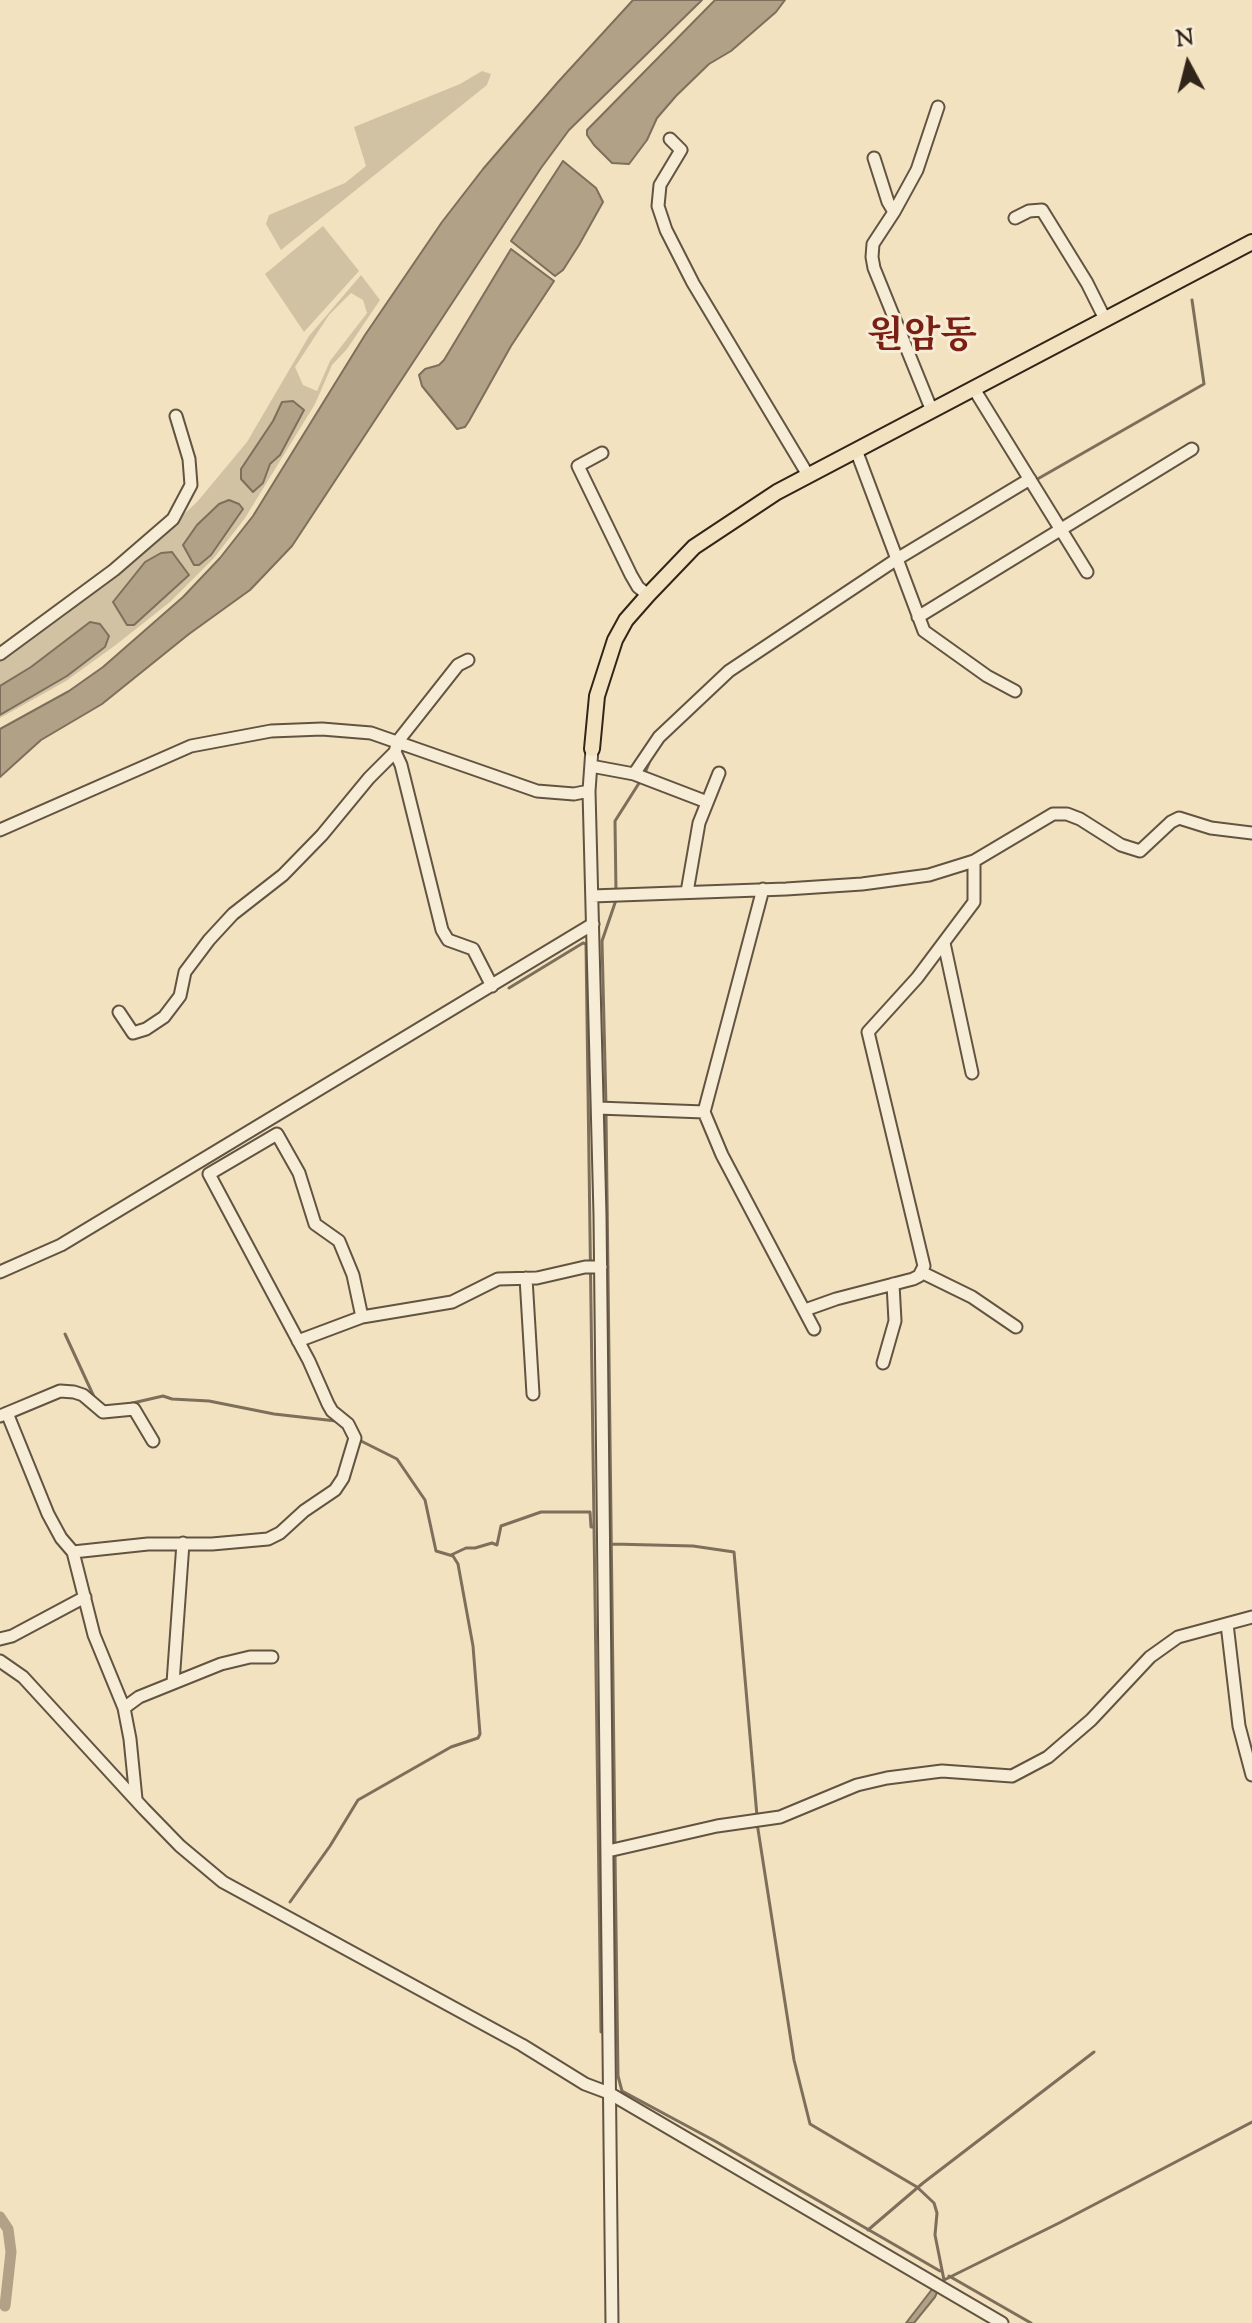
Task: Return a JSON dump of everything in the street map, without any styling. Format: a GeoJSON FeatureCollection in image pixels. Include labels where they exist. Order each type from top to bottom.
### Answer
{"type":"FeatureCollection","features":[{"type":"Feature","properties":{"kind":"main road"},"geometry":{"type":"LineString","coordinates":[[592,749],[597,696],[608,658],[626,620],[705,539],[808,475],[1252,242]]}},
{"type":"Feature","properties":{"kind":"street"},"geometry":{"type":"LineString","coordinates":[[932,411],[874,268],[873,244],[917,170],[938,107]]}},
{"type":"Feature","properties":{"kind":"street"},"geometry":{"type":"LineString","coordinates":[[670,139],[681,150],[660,185],[658,206],[666,230],[693,283],[808,475]]}},
{"type":"Feature","properties":{"kind":"street"},"geometry":{"type":"LineString","coordinates":[[874,158],[894,212]]}},
{"type":"Feature","properties":{"kind":"street"},"geometry":{"type":"LineString","coordinates":[[1015,218],[1029,211],[1042,210],[1087,283],[1105,319]]}},
{"type":"Feature","properties":{"kind":"street"},"geometry":{"type":"LineString","coordinates":[[974,389],[1087,572]]}},
{"type":"Feature","properties":{"kind":"street"},"geometry":{"type":"LineString","coordinates":[[0,654],[114,570],[173,519],[191,485],[189,459],[176,416]]}},
{"type":"Feature","properties":{"kind":"street"},"geometry":{"type":"LineString","coordinates":[[918,617],[1192,449]]}},
{"type":"Feature","properties":{"kind":"street"},"geometry":{"type":"LineString","coordinates":[[856,450],[924,631],[987,676],[1015,691]]}},
{"type":"Feature","properties":{"kind":"street"},"geometry":{"type":"LineString","coordinates":[[602,453],[578,466],[631,575],[638,587],[648,595]]}},
{"type":"Feature","properties":{"kind":"street"},"geometry":{"type":"LineString","coordinates":[[634,774],[659,737],[729,671],[897,559],[1030,479]]}},
{"type":"Feature","properties":{"kind":"street"},"geometry":{"type":"LineString","coordinates":[[119,1012],[133,1033],[146,1029],[164,1017],[180,996],[185,972],[209,940],[233,914],[283,875],[322,835],[458,665],[468,660]]}},
{"type":"Feature","properties":{"kind":"street"},"geometry":{"type":"LineString","coordinates":[[0,830],[191,746],[271,731],[322,729],[371,733],[396,746],[537,791],[574,794],[589,791]]}},
{"type":"Feature","properties":{"kind":"street"},"geometry":{"type":"LineString","coordinates":[[396,746],[442,930],[448,940],[473,949],[492,986]]}},
{"type":"Feature","properties":{"kind":"street"},"geometry":{"type":"LineString","coordinates":[[592,749],[589,791],[601,1267],[612,2323]]}},
{"type":"Feature","properties":{"kind":"street"},"geometry":{"type":"LineString","coordinates":[[591,766],[634,774],[707,802]]}},
{"type":"Feature","properties":{"kind":"street"},"geometry":{"type":"LineString","coordinates":[[687,892],[699,823],[719,773]]}},
{"type":"Feature","properties":{"kind":"street"},"geometry":{"type":"LineString","coordinates":[[592,896],[862,884],[929,875],[974,861],[1053,814],[1080,819],[1121,845],[1140,851],[1179,818],[1211,828],[1252,833]]}},
{"type":"Feature","properties":{"kind":"street"},"geometry":{"type":"LineString","coordinates":[[805,1310],[913,1279],[924,1266],[868,1032],[944,943],[974,902],[974,861]]}},
{"type":"Feature","properties":{"kind":"street"},"geometry":{"type":"LineString","coordinates":[[763,889],[704,1112],[722,1155],[814,1329]]}},
{"type":"Feature","properties":{"kind":"street"},"geometry":{"type":"LineString","coordinates":[[0,1272],[61,1245],[593,924]]}},
{"type":"Feature","properties":{"kind":"street"},"geometry":{"type":"LineString","coordinates":[[944,943],[972,1073]]}},
{"type":"Feature","properties":{"kind":"street"},"geometry":{"type":"LineString","coordinates":[[598,1108],[704,1112]]}},
{"type":"Feature","properties":{"kind":"street"},"geometry":{"type":"LineString","coordinates":[[73,1552],[268,1539],[324,1499],[343,1478],[354,1432],[332,1411],[209,1174],[277,1134],[299,1173],[315,1224],[339,1241],[353,1275],[362,1317]]}},
{"type":"Feature","properties":{"kind":"street"},"geometry":{"type":"LineString","coordinates":[[298,1341],[362,1317],[452,1302],[498,1279],[601,1267]]}},
{"type":"Feature","properties":{"kind":"street"},"geometry":{"type":"LineString","coordinates":[[921,1272],[948,1283],[1016,1327]]}},
{"type":"Feature","properties":{"kind":"street"},"geometry":{"type":"LineString","coordinates":[[526,1278],[533,1394]]}},
{"type":"Feature","properties":{"kind":"street"},"geometry":{"type":"LineString","coordinates":[[883,1363],[895,1321],[893,1284]]}},
{"type":"Feature","properties":{"kind":"street"},"geometry":{"type":"LineString","coordinates":[[136,1799],[124,1708],[97,1644],[73,1552],[48,1514],[4,1414],[60,1391],[74,1392],[83,1395],[103,1412],[134,1409],[153,1441]]}},
{"type":"Feature","properties":{"kind":"street"},"geometry":{"type":"LineString","coordinates":[[173,1683],[183,1543]]}},
{"type":"Feature","properties":{"kind":"street"},"geometry":{"type":"LineString","coordinates":[[0,1639],[12,1636],[85,1597]]}},
{"type":"Feature","properties":{"kind":"street"},"geometry":{"type":"LineString","coordinates":[[608,1851],[706,1828],[780,1817],[857,1785],[887,1778],[942,1771],[1012,1776],[1048,1757],[1091,1720],[1150,1657],[1178,1637],[1252,1617]]}},
{"type":"Feature","properties":{"kind":"street"},"geometry":{"type":"LineString","coordinates":[[1227,1624],[1239,1726],[1252,1775]]}},
{"type":"Feature","properties":{"kind":"street"},"geometry":{"type":"LineString","coordinates":[[124,1708],[139,1697],[221,1664],[250,1657],[272,1657]]}},
{"type":"Feature","properties":{"kind":"street"},"geometry":{"type":"LineString","coordinates":[[0,1661],[23,1677],[104,1768],[180,1846],[223,1882],[522,2045],[585,2084],[609,2093],[1002,2323]]}},
{"type":"Feature","properties":{"kind":"shaded area"},"geometry":{"type":"Polygon","coordinates":[[[633,0],[702,0],[569,130],[292,546],[250,590],[102,704],[41,740],[0,777],[0,729],[69,691],[103,667],[183,597],[220,558],[253,516],[365,335],[442,222],[483,169],[633,0]]]}},
{"type":"Feature","properties":{"kind":"shaded area"},"geometry":{"type":"Polygon","coordinates":[[[715,0],[785,0],[776,12],[731,51],[709,64],[676,96],[657,118],[647,140],[629,164],[612,163],[594,145],[587,130],[715,0]]]}},
{"type":"Feature","properties":{"kind":"shaded area"},"geometry":{"type":"Polygon","coordinates":[[[482,71],[491,74],[487,85],[281,250],[266,224],[269,215],[345,183],[366,166],[354,127],[460,84],[482,71]]]}},
{"type":"Feature","properties":{"kind":"shaded area"},"geometry":{"type":"Polygon","coordinates":[[[563,161],[596,188],[603,202],[563,270],[555,276],[511,241],[563,161]]]}},
{"type":"Feature","properties":{"kind":"shaded area"},"geometry":{"type":"Polygon","coordinates":[[[323,226],[359,271],[304,332],[265,274],[323,226]]]}},
{"type":"Feature","properties":{"kind":"shaded area"},"geometry":{"type":"Polygon","coordinates":[[[511,249],[554,281],[511,346],[469,421],[465,427],[457,429],[422,386],[419,375],[444,360],[511,249]]]}},
{"type":"Feature","properties":{"kind":"shaded area"},"geometry":{"type":"Polygon","coordinates":[[[361,275],[380,300],[347,349],[332,365],[315,404],[245,518],[214,558],[170,602],[117,644],[66,681],[0,718],[0,715],[67,676],[105,648],[109,636],[31,667],[0,686],[0,661],[63,617],[197,502],[247,442],[309,336],[361,275]],[[351,293],[329,315],[295,367],[303,385],[317,391],[330,361],[367,313],[363,300],[351,293]],[[282,403],[242,469],[252,492],[263,483],[270,464],[281,455],[304,410],[282,403]],[[229,500],[194,565],[211,555],[243,510],[239,504],[229,500]],[[188,575],[130,581],[113,602],[135,625],[188,575]]]}},
{"type":"Feature","properties":{"kind":"shaded area"},"geometry":{"type":"Polygon","coordinates":[[[293,401],[304,410],[280,455],[270,464],[263,483],[253,492],[241,479],[241,469],[282,402],[293,401]]]}},
{"type":"Feature","properties":{"kind":"shaded area"},"geometry":{"type":"Polygon","coordinates":[[[229,500],[243,509],[211,555],[199,565],[194,565],[183,545],[197,525],[219,504],[229,500]]]}},
{"type":"Feature","properties":{"kind":"shaded area"},"geometry":{"type":"Polygon","coordinates":[[[172,552],[189,575],[134,625],[127,625],[113,602],[145,562],[161,553],[172,552]]]}},
{"type":"Feature","properties":{"kind":"shaded area"},"geometry":{"type":"Polygon","coordinates":[[[90,622],[100,624],[109,636],[105,647],[67,676],[0,715],[0,686],[31,667],[90,622]]]}},
{"type":"Feature","properties":{"kind":"shaded area"},"geometry":{"type":"Polygon","coordinates":[[[933,2288],[938,2290],[935,2297],[914,2323],[906,2323],[933,2288]]]}},
{"type":"Feature","properties":{"kind":"waterway"},"geometry":{"type":"LineString","coordinates":[[1034,481],[1204,384],[1192,300]]}},
{"type":"Feature","properties":{"kind":"waterway"},"geometry":{"type":"LineString","coordinates":[[645,773],[651,758]]}},
{"type":"Feature","properties":{"kind":"waterway"},"geometry":{"type":"LineString","coordinates":[[616,892],[615,821],[641,780]]}},
{"type":"Feature","properties":{"kind":"waterway"},"geometry":{"type":"LineString","coordinates":[[606,1106],[602,941],[616,900]]}},
{"type":"Feature","properties":{"kind":"waterway"},"geometry":{"type":"LineString","coordinates":[[509,988],[586,944],[601,2032]]}},
{"type":"Feature","properties":{"kind":"waterway"},"geometry":{"type":"LineString","coordinates":[[606,1113],[615,1846]]}},
{"type":"Feature","properties":{"kind":"waterway"},"geometry":{"type":"LineString","coordinates":[[65,1334],[95,1399]]}},
{"type":"Feature","properties":{"kind":"waterway"},"geometry":{"type":"LineString","coordinates":[[124,1405],[163,1396],[336,1421]]}},
{"type":"Feature","properties":{"kind":"waterway"},"geometry":{"type":"LineString","coordinates":[[290,1902],[358,1800],[451,1747],[478,1738],[480,1734],[473,1646],[458,1564],[453,1556],[436,1551],[425,1500],[397,1459],[357,1439]]}},
{"type":"Feature","properties":{"kind":"waterway"},"geometry":{"type":"LineString","coordinates":[[451,1555],[466,1548],[492,1543],[497,1545],[501,1526],[541,1512],[590,1512],[591,1527],[594,1527]]}},
{"type":"Feature","properties":{"kind":"waterway"},"geometry":{"type":"LineString","coordinates":[[612,1544],[693,1546],[734,1552],[757,1816]]}},
{"type":"Feature","properties":{"kind":"waterway"},"geometry":{"type":"LineString","coordinates":[[757,1823],[794,2060],[810,2124],[917,2187],[934,2203],[937,2213],[935,2235],[944,2280],[1252,2122]]}},
{"type":"Feature","properties":{"kind":"waterway"},"geometry":{"type":"LineString","coordinates":[[615,1853],[618,2076],[622,2091],[940,2271]]}},
{"type":"Feature","properties":{"kind":"waterway"},"geometry":{"type":"LineString","coordinates":[[868,2230],[923,2183],[1094,2052]]}},
{"type":"Feature","properties":{"kind":"waterway"},"geometry":{"type":"LineString","coordinates":[[0,2217],[8,2229],[11,2252],[5,2306]]}},
{"type":"Feature","properties":{"kind":"waterway"},"geometry":{"type":"LineString","coordinates":[[949,2276],[1031,2323]]}},
{"type":"Feature","properties":{"kind":"district","name":"원암동"},"geometry":{"type":"Point","coordinates":[922,341]}}]}
